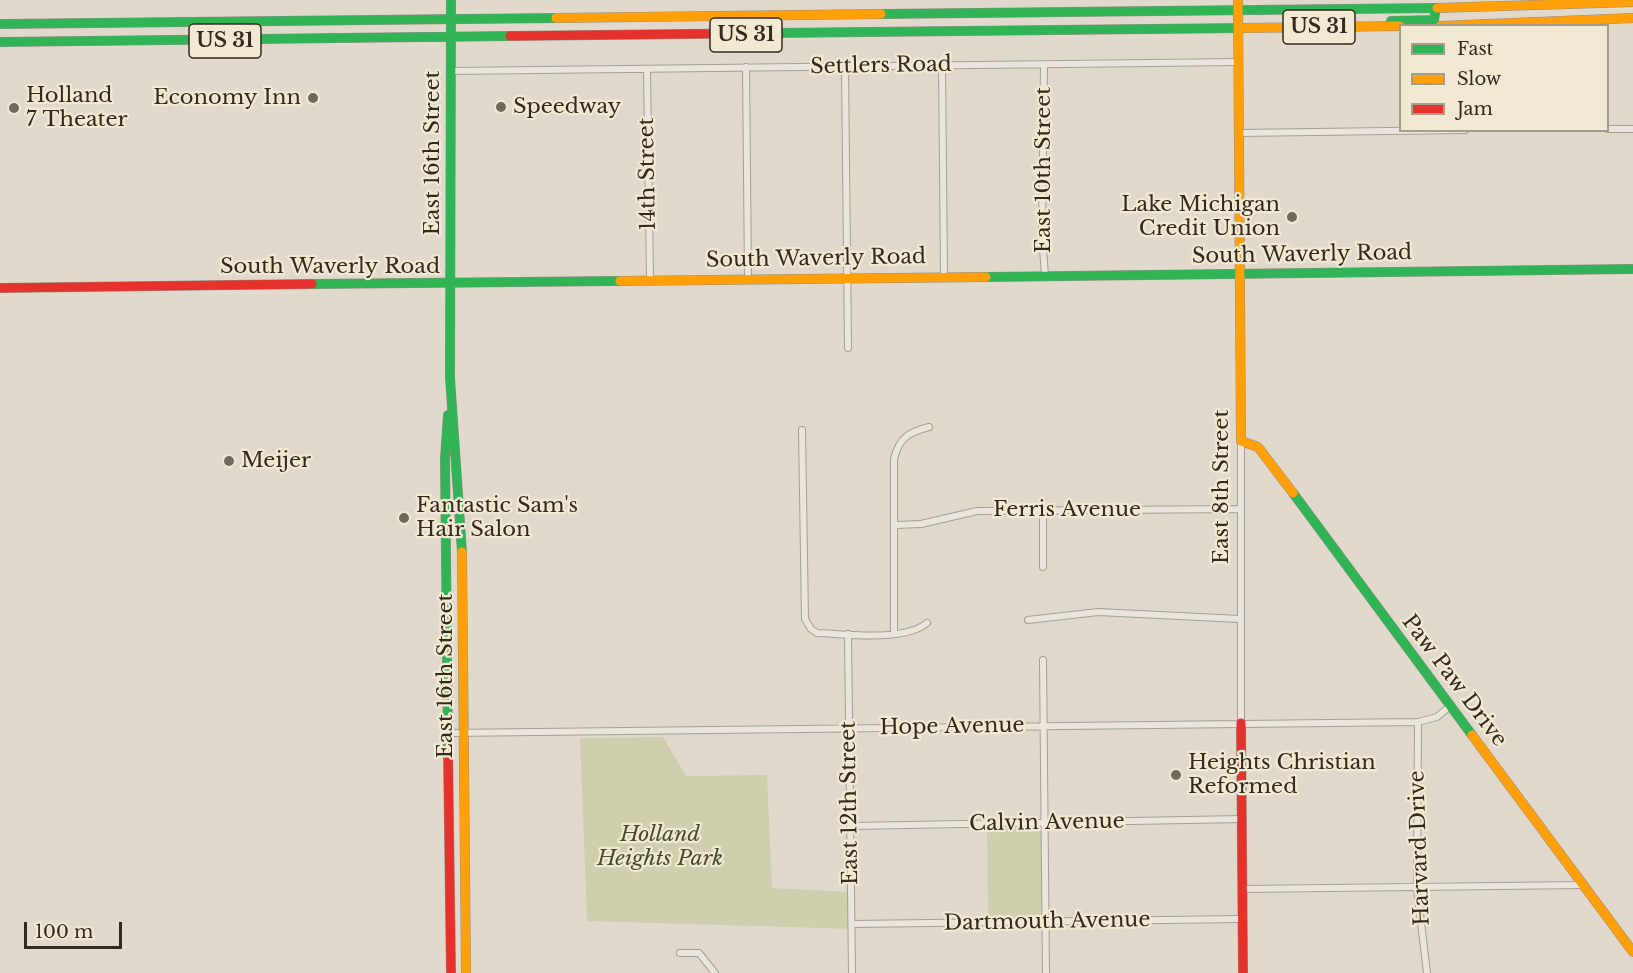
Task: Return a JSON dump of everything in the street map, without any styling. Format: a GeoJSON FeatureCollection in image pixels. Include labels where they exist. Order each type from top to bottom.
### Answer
{"type":"FeatureCollection","features":[{"type":"Feature","properties":{"kind":"main road","name":"East 16th Street"},"geometry":{"type":"LineString","coordinates":[[451,0],[450,378],[445,458],[451,973]]}},
{"type":"Feature","properties":{"kind":"main road"},"geometry":{"type":"LineString","coordinates":[[1568,6],[1599,0]]}},
{"type":"Feature","properties":{"kind":"main road","name":"US 31"},"geometry":{"type":"LineString","coordinates":[[0,24],[1051,12],[1238,5],[1436,8],[1568,6],[1633,2]]}},
{"type":"Feature","properties":{"kind":"main road","name":"East 8th Street"},"geometry":{"type":"LineString","coordinates":[[1238,5],[1241,441]]}},
{"type":"Feature","properties":{"kind":"main road"},"geometry":{"type":"LineString","coordinates":[[1342,27],[1360,21],[1434,20],[1436,8]]}},
{"type":"Feature","properties":{"kind":"main road"},"geometry":{"type":"LineString","coordinates":[[1041,31],[1043,20],[1051,12]]}},
{"type":"Feature","properties":{"kind":"main road"},"geometry":{"type":"LineString","coordinates":[[644,17],[644,36]]}},
{"type":"Feature","properties":{"kind":"main road"},"geometry":{"type":"LineString","coordinates":[[1496,24],[1633,18]]}},
{"type":"Feature","properties":{"kind":"main road"},"geometry":{"type":"LineString","coordinates":[[1607,20],[1633,23]]}},
{"type":"Feature","properties":{"kind":"main road"},"geometry":{"type":"LineString","coordinates":[[243,40],[243,31],[254,21]]}},
{"type":"Feature","properties":{"kind":"main road","name":"US 31"},"geometry":{"type":"LineString","coordinates":[[0,42],[1399,26]]}},
{"type":"Feature","properties":{"kind":"main road","name":"South Waverly Road"},"geometry":{"type":"LineString","coordinates":[[0,288],[1633,269]]}},
{"type":"Feature","properties":{"kind":"main road","name":"East 16th Street"},"geometry":{"type":"LineString","coordinates":[[450,378],[463,566],[466,973]]}},
{"type":"Feature","properties":{"kind":"main road","name":"Paw Paw Drive"},"geometry":{"type":"LineString","coordinates":[[1241,441],[1257,447],[1267,458],[1633,952]]}},
{"type":"Feature","properties":{"kind":"main road","name":"East 8th Street"},"geometry":{"type":"LineString","coordinates":[[1241,723],[1243,973]]}},
{"type":"Feature","properties":{"kind":"street","name":"Settlers Road"},"geometry":{"type":"LineString","coordinates":[[452,71],[1238,62]]}},
{"type":"Feature","properties":{"kind":"street"},"geometry":{"type":"LineString","coordinates":[[942,65],[944,276]]}},
{"type":"Feature","properties":{"kind":"street","name":"East 10th Street"},"geometry":{"type":"LineString","coordinates":[[1044,65],[1042,236],[1045,275]]}},
{"type":"Feature","properties":{"kind":"street"},"geometry":{"type":"LineString","coordinates":[[746,67],[748,278]]}},
{"type":"Feature","properties":{"kind":"street"},"geometry":{"type":"LineString","coordinates":[[845,68],[848,348]]}},
{"type":"Feature","properties":{"kind":"street","name":"14th Street"},"geometry":{"type":"LineString","coordinates":[[647,69],[650,279]]}},
{"type":"Feature","properties":{"kind":"street"},"geometry":{"type":"LineString","coordinates":[[1609,129],[1633,129]]}},
{"type":"Feature","properties":{"kind":"street"},"geometry":{"type":"LineString","coordinates":[[1239,133],[1399,131]]}},
{"type":"Feature","properties":{"kind":"street"},"geometry":{"type":"LineString","coordinates":[[894,634],[896,525],[894,459],[896,448],[910,433],[929,427]]}},
{"type":"Feature","properties":{"kind":"street"},"geometry":{"type":"LineString","coordinates":[[802,430],[805,618],[811,629],[817,633],[894,634],[918,631],[927,623]]}},
{"type":"Feature","properties":{"kind":"street","name":"East 8th Street"},"geometry":{"type":"LineString","coordinates":[[1241,441],[1241,723]]}},
{"type":"Feature","properties":{"kind":"street","name":"Ferris Avenue"},"geometry":{"type":"LineString","coordinates":[[896,525],[921,524],[976,511],[1240,509]]}},
{"type":"Feature","properties":{"kind":"street"},"geometry":{"type":"LineString","coordinates":[[1043,511],[1043,567]]}},
{"type":"Feature","properties":{"kind":"street"},"geometry":{"type":"LineString","coordinates":[[1028,620],[1098,612],[1240,619]]}},
{"type":"Feature","properties":{"kind":"street","name":"East 12th Street"},"geometry":{"type":"LineString","coordinates":[[848,634],[852,973]]}},
{"type":"Feature","properties":{"kind":"street"},"geometry":{"type":"LineString","coordinates":[[1043,660],[1046,973]]}},
{"type":"Feature","properties":{"kind":"street","name":"Hope Avenue"},"geometry":{"type":"LineString","coordinates":[[449,733],[1044,725],[1418,723],[1437,717],[1450,706]]}},
{"type":"Feature","properties":{"kind":"street","name":"Harvard Drive"},"geometry":{"type":"LineString","coordinates":[[1418,723],[1417,888],[1426,973]]}},
{"type":"Feature","properties":{"kind":"street","name":"Calvin Avenue"},"geometry":{"type":"LineString","coordinates":[[850,826],[1243,819]]}},
{"type":"Feature","properties":{"kind":"street"},"geometry":{"type":"LineString","coordinates":[[1243,889],[1584,885]]}},
{"type":"Feature","properties":{"kind":"street","name":"Dartmouth Avenue"},"geometry":{"type":"LineString","coordinates":[[852,924],[1242,919]]}},
{"type":"Feature","properties":{"kind":"street"},"geometry":{"type":"LineString","coordinates":[[680,954],[699,953],[715,973]]}},
{"type":"Feature","properties":{"kind":"green space","name":"Holland Heights Park"},"geometry":{"type":"Polygon","coordinates":[[[663,737],[686,776],[767,775],[772,888],[851,892],[852,929],[587,921],[580,738],[663,737]]]}},
{"type":"Feature","properties":{"kind":"green space"},"geometry":{"type":"Polygon","coordinates":[[[1037,826],[1041,832],[1041,915],[1036,919],[988,919],[987,827],[1037,826]]]}},
{"type":"Feature","properties":{"kind":"traffic: fast"},"geometry":{"type":"LineString","coordinates":[[451,0],[450,378],[462,552]]}},
{"type":"Feature","properties":{"kind":"traffic: fast"},"geometry":{"type":"LineString","coordinates":[[1391,21],[1434,20],[1436,8]]}},
{"type":"Feature","properties":{"kind":"traffic: fast"},"geometry":{"type":"LineString","coordinates":[[881,14],[1437,8]]}},
{"type":"Feature","properties":{"kind":"traffic: fast"},"geometry":{"type":"LineString","coordinates":[[0,24],[556,18]]}},
{"type":"Feature","properties":{"kind":"traffic: fast"},"geometry":{"type":"LineString","coordinates":[[773,33],[1244,28]]}},
{"type":"Feature","properties":{"kind":"traffic: fast"},"geometry":{"type":"LineString","coordinates":[[0,42],[510,36]]}},
{"type":"Feature","properties":{"kind":"traffic: fast"},"geometry":{"type":"LineString","coordinates":[[986,277],[1633,269]]}},
{"type":"Feature","properties":{"kind":"traffic: fast"},"geometry":{"type":"LineString","coordinates":[[312,284],[620,281]]}},
{"type":"Feature","properties":{"kind":"traffic: fast"},"geometry":{"type":"LineString","coordinates":[[448,415],[445,458],[448,752]]}},
{"type":"Feature","properties":{"kind":"traffic: fast"},"geometry":{"type":"LineString","coordinates":[[1293,493],[1472,735]]}},
{"type":"Feature","properties":{"kind":"traffic: slow"},"geometry":{"type":"LineString","coordinates":[[1238,0],[1241,441],[1258,447],[1293,493]]}},
{"type":"Feature","properties":{"kind":"traffic: slow"},"geometry":{"type":"LineString","coordinates":[[1437,8],[1633,2]]}},
{"type":"Feature","properties":{"kind":"traffic: slow"},"geometry":{"type":"LineString","coordinates":[[556,18],[881,14]]}},
{"type":"Feature","properties":{"kind":"traffic: slow"},"geometry":{"type":"LineString","coordinates":[[1488,24],[1633,18]]}},
{"type":"Feature","properties":{"kind":"traffic: slow"},"geometry":{"type":"LineString","coordinates":[[1244,28],[1399,26]]}},
{"type":"Feature","properties":{"kind":"traffic: slow"},"geometry":{"type":"LineString","coordinates":[[620,281],[986,277]]}},
{"type":"Feature","properties":{"kind":"traffic: slow"},"geometry":{"type":"LineString","coordinates":[[462,552],[466,973]]}},
{"type":"Feature","properties":{"kind":"traffic: slow"},"geometry":{"type":"LineString","coordinates":[[1472,735],[1633,952]]}},
{"type":"Feature","properties":{"kind":"traffic: jam"},"geometry":{"type":"LineString","coordinates":[[510,36],[773,33]]}},
{"type":"Feature","properties":{"kind":"traffic: jam"},"geometry":{"type":"LineString","coordinates":[[0,288],[312,284]]}},
{"type":"Feature","properties":{"kind":"traffic: jam"},"geometry":{"type":"LineString","coordinates":[[1241,723],[1243,973]]}},
{"type":"Feature","properties":{"kind":"traffic: jam"},"geometry":{"type":"LineString","coordinates":[[448,752],[451,973]]}},
{"type":"Feature","properties":{"kind":"place","name":"Economy Inn"},"geometry":{"type":"Point","coordinates":[313,98]}},
{"type":"Feature","properties":{"kind":"place","name":"Speedway"},"geometry":{"type":"Point","coordinates":[501,107]}},
{"type":"Feature","properties":{"kind":"place","name":"Holland 7 Theater"},"geometry":{"type":"Point","coordinates":[14,108]}},
{"type":"Feature","properties":{"kind":"place","name":"Lake Michigan Credit Union"},"geometry":{"type":"Point","coordinates":[1292,217]}},
{"type":"Feature","properties":{"kind":"place","name":"Meijer"},"geometry":{"type":"Point","coordinates":[229,461]}},
{"type":"Feature","properties":{"kind":"place","name":"Fantastic Sam's Hair Salon"},"geometry":{"type":"Point","coordinates":[404,518]}},
{"type":"Feature","properties":{"kind":"place","name":"Heights Christian Reformed"},"geometry":{"type":"Point","coordinates":[1176,775]}}]}
